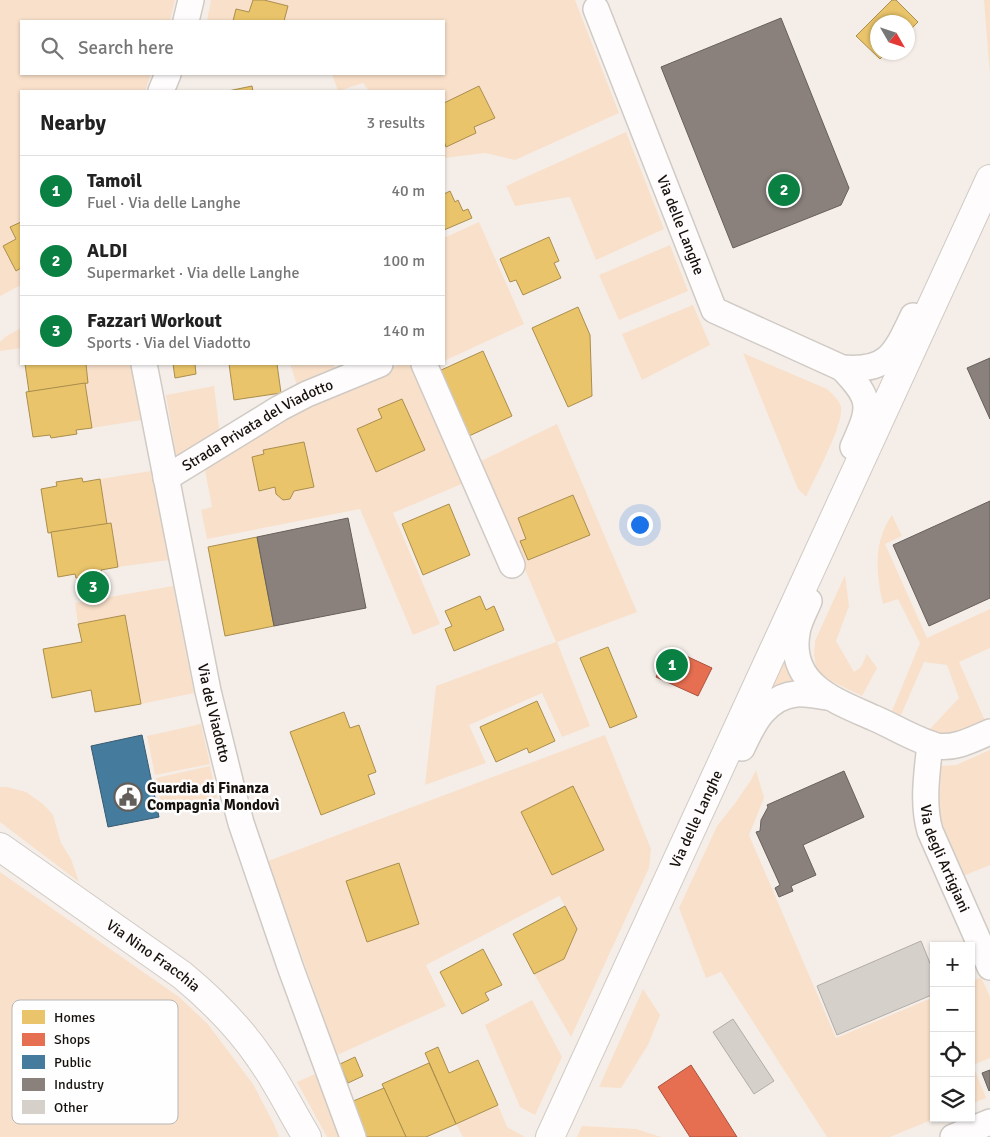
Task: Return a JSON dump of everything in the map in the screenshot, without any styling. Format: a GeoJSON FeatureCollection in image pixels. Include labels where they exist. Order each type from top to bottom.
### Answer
{"type":"FeatureCollection","features":[{"type":"Feature","properties":{"kind":"main road","name":"Via delle Langhe"},"geometry":{"type":"LineString","coordinates":[[550,1137],[990,179]]}},
{"type":"Feature","properties":{"kind":"main road","name":"Via Nino Fracchia"},"geometry":{"type":"LineString","coordinates":[[0,847],[182,975],[215,1004],[260,1057],[307,1137]]}},
{"type":"Feature","properties":{"kind":"main road","name":"Via Nino Fracchia"},"geometry":{"type":"LineString","coordinates":[[280,1092],[297,1137]]}},
{"type":"Feature","properties":{"kind":"street"},"geometry":{"type":"LineString","coordinates":[[186,20],[191,0]]}},
{"type":"Feature","properties":{"kind":"street","name":"Via delle Langhe"},"geometry":{"type":"LineString","coordinates":[[596,9],[712,309],[842,368],[868,368],[880,364],[890,356],[899,345],[919,303],[930,288],[947,274]]}},
{"type":"Feature","properties":{"kind":"street"},"geometry":{"type":"LineString","coordinates":[[161,90],[168,75]]}},
{"type":"Feature","properties":{"kind":"street","name":"Via del Viadotto"},"geometry":{"type":"LineString","coordinates":[[144,365],[208,691],[232,790],[241,823],[291,969],[353,1137]]}},
{"type":"Feature","properties":{"kind":"street","name":"Strada Privata del Viadotto"},"geometry":{"type":"LineString","coordinates":[[166,478],[280,408],[307,394],[378,365]]}},
{"type":"Feature","properties":{"kind":"street"},"geometry":{"type":"LineString","coordinates":[[424,365],[512,565]]}},
{"type":"Feature","properties":{"kind":"street","name":"Via delle Langhe"},"geometry":{"type":"LineString","coordinates":[[842,368],[864,395],[867,407],[865,419],[847,460],[843,500]]}},
{"type":"Feature","properties":{"kind":"street"},"geometry":{"type":"LineString","coordinates":[[808,575],[812,584],[812,596],[797,631],[797,653],[804,674],[812,685],[828,697],[930,744],[950,747],[990,732]]}},
{"type":"Feature","properties":{"kind":"street"},"geometry":{"type":"LineString","coordinates":[[718,772],[737,757],[754,722],[771,705],[795,694],[828,697]]}},
{"type":"Feature","properties":{"kind":"street","name":"Via degli Artigiani"},"geometry":{"type":"LineString","coordinates":[[930,744],[926,819],[990,967]]}},
{"type":"Feature","properties":{"kind":"street"},"geometry":{"type":"LineString","coordinates":[[953,1137],[990,1122]]}},
{"type":"Feature","properties":{"kind":"shaded area"},"geometry":{"type":"Polygon","coordinates":[[[0,0],[175,0],[170,20],[20,20],[20,75],[151,75],[145,90],[20,90],[20,286],[0,296],[0,0]]]}},
{"type":"Feature","properties":{"kind":"shaded area"},"geometry":{"type":"Polygon","coordinates":[[[211,0],[253,0],[249,12],[236,9],[233,20],[207,20],[211,0]]]}},
{"type":"Feature","properties":{"kind":"shaded area"},"geometry":{"type":"Polygon","coordinates":[[[264,0],[575,0],[619,113],[515,160],[485,153],[445,158],[445,90],[368,90],[363,83],[338,90],[332,75],[445,75],[445,20],[284,20],[288,6],[264,0]]]}},
{"type":"Feature","properties":{"kind":"shaded area"},"geometry":{"type":"Polygon","coordinates":[[[984,0],[990,0],[990,75],[984,0]]]}},
{"type":"Feature","properties":{"kind":"shaded area"},"geometry":{"type":"Polygon","coordinates":[[[626,132],[664,229],[596,260],[570,197],[515,206],[506,186],[626,132]]]}},
{"type":"Feature","properties":{"kind":"shaded area"},"geometry":{"type":"Polygon","coordinates":[[[479,222],[524,324],[445,361],[445,238],[479,222]]]}},
{"type":"Feature","properties":{"kind":"shaded area"},"geometry":{"type":"Polygon","coordinates":[[[670,245],[688,291],[619,320],[599,275],[670,245]]]}},
{"type":"Feature","properties":{"kind":"shaded area"},"geometry":{"type":"Polygon","coordinates":[[[693,305],[710,345],[642,380],[622,334],[693,305]]]}},
{"type":"Feature","properties":{"kind":"shaded area"},"geometry":{"type":"Polygon","coordinates":[[[20,329],[20,348],[0,351],[0,342],[20,329]]]}},
{"type":"Feature","properties":{"kind":"shaded area"},"geometry":{"type":"Polygon","coordinates":[[[743,353],[827,389],[840,404],[841,415],[838,426],[806,497],[798,489],[743,353]]]}},
{"type":"Feature","properties":{"kind":"shaded area"},"geometry":{"type":"Polygon","coordinates":[[[86,365],[131,365],[142,420],[92,428],[85,383],[88,383],[86,365]]]}},
{"type":"Feature","properties":{"kind":"shaded area"},"geometry":{"type":"Polygon","coordinates":[[[290,365],[333,365],[337,373],[298,388],[290,365]]]}},
{"type":"Feature","properties":{"kind":"shaded area"},"geometry":{"type":"Polygon","coordinates":[[[398,365],[411,365],[464,483],[393,513],[440,624],[413,635],[360,509],[207,539],[201,510],[212,507],[204,465],[295,408],[398,365]]]}},
{"type":"Feature","properties":{"kind":"shaded area"},"geometry":{"type":"Polygon","coordinates":[[[214,386],[220,435],[177,462],[166,395],[214,386]]]}},
{"type":"Feature","properties":{"kind":"shaded area"},"geometry":{"type":"Polygon","coordinates":[[[557,424],[637,612],[557,642],[590,726],[562,737],[542,693],[469,725],[486,763],[425,785],[436,686],[556,642],[479,462],[557,424]]]}},
{"type":"Feature","properties":{"kind":"shaded area"},"geometry":{"type":"Polygon","coordinates":[[[151,471],[169,560],[118,567],[111,523],[107,524],[100,479],[151,471]]]}},
{"type":"Feature","properties":{"kind":"shaded area"},"geometry":{"type":"Polygon","coordinates":[[[892,515],[902,536],[885,544],[927,638],[990,609],[990,648],[959,662],[986,723],[965,733],[941,735],[930,729],[959,698],[947,665],[924,662],[901,715],[892,711],[920,643],[898,599],[883,604],[878,569],[879,547],[886,525],[892,515]]]}},
{"type":"Feature","properties":{"kind":"shaded area"},"geometry":{"type":"Polygon","coordinates":[[[845,575],[849,606],[836,641],[854,672],[861,667],[867,654],[877,668],[862,696],[822,675],[816,666],[814,655],[815,641],[845,575]]]}},
{"type":"Feature","properties":{"kind":"shaded area"},"geometry":{"type":"Polygon","coordinates":[[[173,586],[194,693],[141,704],[125,615],[78,624],[75,603],[173,586]]]}},
{"type":"Feature","properties":{"kind":"shaded area"},"geometry":{"type":"Polygon","coordinates":[[[786,652],[803,687],[767,696],[786,652]]]}},
{"type":"Feature","properties":{"kind":"shaded area"},"geometry":{"type":"Polygon","coordinates":[[[201,724],[210,764],[155,775],[147,736],[201,724]]]}},
{"type":"Feature","properties":{"kind":"shaded area"},"geometry":{"type":"Polygon","coordinates":[[[605,735],[651,849],[649,868],[571,1037],[534,974],[564,959],[565,906],[559,896],[426,965],[446,1006],[337,1055],[268,861],[605,735]]]}},
{"type":"Feature","properties":{"kind":"shaded area"},"geometry":{"type":"Polygon","coordinates":[[[990,750],[990,865],[963,876],[938,818],[937,803],[940,766],[956,765],[990,750]]]}},
{"type":"Feature","properties":{"kind":"shaded area"},"geometry":{"type":"Polygon","coordinates":[[[210,766],[217,798],[162,810],[156,778],[210,766]]]}},
{"type":"Feature","properties":{"kind":"shaded area"},"geometry":{"type":"Polygon","coordinates":[[[756,770],[764,798],[749,835],[836,1038],[930,999],[930,1120],[890,1137],[827,1137],[721,972],[706,978],[679,908],[717,826],[751,780],[756,770]]]}},
{"type":"Feature","properties":{"kind":"shaded area"},"geometry":{"type":"Polygon","coordinates":[[[0,787],[26,792],[43,804],[53,815],[61,843],[71,859],[79,882],[0,822],[0,787]]]}},
{"type":"Feature","properties":{"kind":"shaded area"},"geometry":{"type":"Polygon","coordinates":[[[0,872],[179,997],[207,1023],[253,1084],[279,1137],[0,1137],[0,872]]]}},
{"type":"Feature","properties":{"kind":"shaded area"},"geometry":{"type":"Polygon","coordinates":[[[981,977],[990,997],[990,1058],[975,1064],[975,987],[975,980],[981,977]]]}},
{"type":"Feature","properties":{"kind":"shaded area"},"geometry":{"type":"Polygon","coordinates":[[[643,989],[660,1015],[648,1045],[621,1088],[599,1087],[643,989]]]}},
{"type":"Feature","properties":{"kind":"shaded area"},"geometry":{"type":"Polygon","coordinates":[[[532,1000],[562,1057],[535,1115],[520,1107],[485,1025],[532,1000]]]}},
{"type":"Feature","properties":{"kind":"shaded area"},"geometry":{"type":"Polygon","coordinates":[[[975,1070],[986,1098],[975,1102],[975,1070]]]}},
{"type":"Feature","properties":{"kind":"shaded area"},"geometry":{"type":"Polygon","coordinates":[[[315,1074],[340,1137],[327,1137],[297,1082],[315,1074]]]}},
{"type":"Feature","properties":{"kind":"shaded area"},"geometry":{"type":"Polygon","coordinates":[[[498,1105],[507,1127],[525,1137],[463,1137],[456,1124],[498,1105]]]}},
{"type":"Feature","properties":{"kind":"shaded area"},"geometry":{"type":"Polygon","coordinates":[[[582,1126],[636,1129],[661,1137],[577,1137],[582,1126]]]}},
{"type":"Feature","properties":{"kind":"building: Homes"},"geometry":{"type":"Polygon","coordinates":[[[253,0],[264,0],[288,6],[284,20],[233,20],[236,9],[249,12],[253,0]]]}},
{"type":"Feature","properties":{"kind":"building: Homes"},"geometry":{"type":"Polygon","coordinates":[[[892,0],[896,0],[911,15],[877,15],[892,0]]]}},
{"type":"Feature","properties":{"kind":"building: Homes"},"geometry":{"type":"Polygon","coordinates":[[[870,22],[870,49],[856,36],[870,22]]]}},
{"type":"Feature","properties":{"kind":"building: Homes"},"geometry":{"type":"Polygon","coordinates":[[[252,86],[253,90],[233,90],[252,86]]]}},
{"type":"Feature","properties":{"kind":"building: Homes"},"geometry":{"type":"Polygon","coordinates":[[[479,86],[495,118],[474,127],[476,133],[446,147],[445,103],[479,86]]]}},
{"type":"Feature","properties":{"kind":"building: Homes"},"geometry":{"type":"Polygon","coordinates":[[[450,191],[455,202],[458,200],[463,211],[468,209],[472,218],[445,230],[445,194],[450,191]]]}},
{"type":"Feature","properties":{"kind":"building: Homes"},"geometry":{"type":"Polygon","coordinates":[[[20,222],[20,269],[16,271],[3,246],[16,239],[10,227],[20,222]]]}},
{"type":"Feature","properties":{"kind":"building: Homes"},"geometry":{"type":"Polygon","coordinates":[[[549,237],[559,261],[554,263],[561,278],[523,295],[516,280],[510,282],[500,259],[549,237]]]}},
{"type":"Feature","properties":{"kind":"building: Homes"},"geometry":{"type":"Polygon","coordinates":[[[578,307],[590,335],[592,396],[568,407],[532,328],[578,307]]]}},
{"type":"Feature","properties":{"kind":"building: Homes"},"geometry":{"type":"Polygon","coordinates":[[[483,351],[512,416],[469,436],[439,371],[483,351]]]}},
{"type":"Feature","properties":{"kind":"building: Homes"},"geometry":{"type":"Polygon","coordinates":[[[25,365],[86,365],[88,383],[29,392],[25,365]]]}},
{"type":"Feature","properties":{"kind":"building: Homes"},"geometry":{"type":"Polygon","coordinates":[[[173,365],[195,365],[196,374],[175,378],[173,365]]]}},
{"type":"Feature","properties":{"kind":"building: Homes"},"geometry":{"type":"Polygon","coordinates":[[[229,365],[277,365],[281,393],[234,400],[229,365]]]}},
{"type":"Feature","properties":{"kind":"building: Homes"},"geometry":{"type":"Polygon","coordinates":[[[85,383],[92,428],[76,430],[77,434],[51,438],[50,435],[33,437],[26,392],[85,383]]]}},
{"type":"Feature","properties":{"kind":"building: Homes"},"geometry":{"type":"Polygon","coordinates":[[[402,399],[425,450],[376,472],[357,429],[382,418],[378,409],[402,399]]]}},
{"type":"Feature","properties":{"kind":"building: Homes"},"geometry":{"type":"Polygon","coordinates":[[[304,442],[314,487],[294,491],[290,499],[283,500],[276,494],[275,487],[259,491],[252,457],[264,454],[263,450],[304,442]]]}},
{"type":"Feature","properties":{"kind":"building: Homes"},"geometry":{"type":"Polygon","coordinates":[[[82,478],[83,482],[100,479],[107,524],[48,533],[41,489],[57,486],[56,482],[82,478]]]}},
{"type":"Feature","properties":{"kind":"building: Homes"},"geometry":{"type":"Polygon","coordinates":[[[573,495],[590,535],[528,560],[520,541],[526,539],[518,518],[573,495]]]}},
{"type":"Feature","properties":{"kind":"building: Homes"},"geometry":{"type":"Polygon","coordinates":[[[449,504],[470,555],[423,575],[402,524],[449,504]]]}},
{"type":"Feature","properties":{"kind":"building: Homes"},"geometry":{"type":"Polygon","coordinates":[[[111,523],[118,567],[101,570],[102,574],[76,578],[75,574],[58,577],[51,532],[111,523]]]}},
{"type":"Feature","properties":{"kind":"building: Homes"},"geometry":{"type":"Polygon","coordinates":[[[257,537],[274,626],[225,636],[208,547],[257,537]]]}},
{"type":"Feature","properties":{"kind":"building: Homes"},"geometry":{"type":"Polygon","coordinates":[[[480,596],[486,610],[494,606],[504,630],[454,651],[445,629],[452,626],[445,611],[480,596]]]}},
{"type":"Feature","properties":{"kind":"building: Homes"},"geometry":{"type":"Polygon","coordinates":[[[125,615],[141,704],[95,712],[91,690],[52,698],[43,649],[82,642],[78,624],[125,615]]]}},
{"type":"Feature","properties":{"kind":"building: Homes"},"geometry":{"type":"Polygon","coordinates":[[[608,647],[637,717],[610,728],[580,658],[608,647]]]}},
{"type":"Feature","properties":{"kind":"building: Homes"},"geometry":{"type":"Polygon","coordinates":[[[537,701],[555,741],[529,753],[527,748],[496,762],[480,727],[537,701]]]}},
{"type":"Feature","properties":{"kind":"building: Homes"},"geometry":{"type":"Polygon","coordinates":[[[344,712],[350,728],[359,725],[376,772],[368,775],[375,794],[321,815],[290,732],[344,712]]]}},
{"type":"Feature","properties":{"kind":"building: Homes"},"geometry":{"type":"Polygon","coordinates":[[[573,786],[604,850],[552,875],[521,812],[573,786]]]}},
{"type":"Feature","properties":{"kind":"building: Homes"},"geometry":{"type":"Polygon","coordinates":[[[399,863],[419,924],[367,942],[346,881],[399,863]]]}},
{"type":"Feature","properties":{"kind":"building: Homes"},"geometry":{"type":"Polygon","coordinates":[[[565,906],[577,929],[564,959],[534,974],[513,934],[565,906]]]}},
{"type":"Feature","properties":{"kind":"building: Homes"},"geometry":{"type":"Polygon","coordinates":[[[483,949],[502,985],[485,993],[489,1000],[462,1014],[440,972],[483,949]]]}},
{"type":"Feature","properties":{"kind":"building: Homes"},"geometry":{"type":"Polygon","coordinates":[[[438,1047],[449,1073],[478,1060],[498,1105],[456,1124],[425,1053],[438,1047]]]}},
{"type":"Feature","properties":{"kind":"building: Homes"},"geometry":{"type":"Polygon","coordinates":[[[355,1057],[363,1076],[348,1083],[340,1064],[355,1057]]]}},
{"type":"Feature","properties":{"kind":"building: Homes"},"geometry":{"type":"Polygon","coordinates":[[[429,1063],[456,1124],[426,1137],[406,1137],[382,1084],[429,1063]]]}},
{"type":"Feature","properties":{"kind":"building: Homes"},"geometry":{"type":"Polygon","coordinates":[[[384,1088],[406,1137],[366,1137],[351,1102],[384,1088]]]}},
{"type":"Feature","properties":{"kind":"building: Shops"},"geometry":{"type":"Polygon","coordinates":[[[669,648],[712,668],[698,696],[656,677],[669,648]]]}},
{"type":"Feature","properties":{"kind":"building: Shops"},"geometry":{"type":"Polygon","coordinates":[[[691,1065],[737,1137],[690,1137],[658,1087],[691,1065]]]}},
{"type":"Feature","properties":{"kind":"building: Public","name":"Guardia di Finanza Compagnia Mondovì"},"geometry":{"type":"Polygon","coordinates":[[[142,735],[159,817],[108,827],[91,746],[142,735]]]}},
{"type":"Feature","properties":{"kind":"building: Industry"},"geometry":{"type":"Polygon","coordinates":[[[781,18],[849,188],[841,205],[733,248],[661,67],[781,18]]]}},
{"type":"Feature","properties":{"kind":"building: Industry"},"geometry":{"type":"Polygon","coordinates":[[[990,358],[990,419],[967,368],[990,358]]]}},
{"type":"Feature","properties":{"kind":"building: Industry"},"geometry":{"type":"Polygon","coordinates":[[[990,501],[990,598],[929,626],[893,545],[990,501]]]}},
{"type":"Feature","properties":{"kind":"building: Industry"},"geometry":{"type":"Polygon","coordinates":[[[348,518],[366,608],[274,626],[257,537],[348,518]]]}},
{"type":"Feature","properties":{"kind":"building: Industry"},"geometry":{"type":"Polygon","coordinates":[[[844,771],[864,817],[803,845],[816,875],[791,886],[793,891],[779,897],[775,888],[780,885],[756,832],[760,831],[761,820],[768,807],[767,805],[844,771]]]}},
{"type":"Feature","properties":{"kind":"building: Industry"},"geometry":{"type":"Polygon","coordinates":[[[990,1070],[990,1090],[989,1091],[982,1073],[990,1070]]]}},
{"type":"Feature","properties":{"kind":"building: Other"},"geometry":{"type":"Polygon","coordinates":[[[921,941],[930,963],[930,996],[837,1035],[817,986],[921,941]]]}},
{"type":"Feature","properties":{"kind":"building: Other"},"geometry":{"type":"Polygon","coordinates":[[[733,1019],[774,1081],[754,1094],[713,1032],[733,1019]]]}},
{"type":"Feature","properties":{"kind":"place","name":"ALDI"},"geometry":{"type":"Point","coordinates":[784,190]}},
{"type":"Feature","properties":{"kind":"place","name":"Fazzari Workout"},"geometry":{"type":"Point","coordinates":[93,587]}},
{"type":"Feature","properties":{"kind":"place","name":"Tamoil"},"geometry":{"type":"Point","coordinates":[672,665]}},
{"type":"Feature","properties":{"kind":"place","name":"Guardia di Finanza Compagnia Mondovì"},"geometry":{"type":"Point","coordinates":[128,797]}}]}
